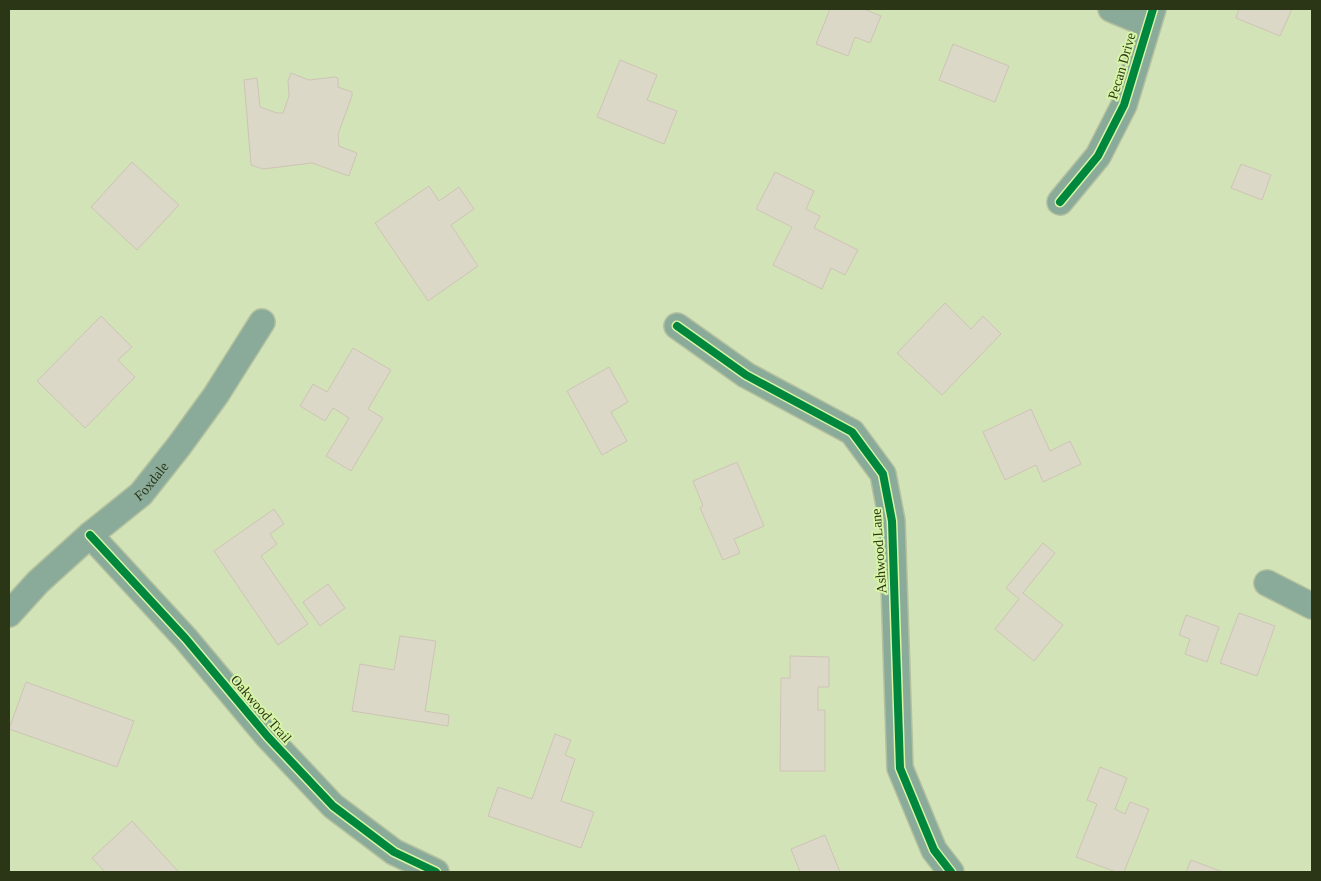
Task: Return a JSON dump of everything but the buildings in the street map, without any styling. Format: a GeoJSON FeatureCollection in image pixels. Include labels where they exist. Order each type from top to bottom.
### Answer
{"type":"FeatureCollection","features":[{"type":"Feature","properties":{"kind":"street"},"geometry":{"type":"LineString","coordinates":[[1110,9],[1150,16]]}},
{"type":"Feature","properties":{"kind":"street","name":"Pecan Drive"},"geometry":{"type":"LineString","coordinates":[[1060,202],[1098,156],[1124,104],[1150,16]]}},
{"type":"Feature","properties":{"kind":"street","name":"Foxdale"},"geometry":{"type":"LineString","coordinates":[[9,614],[38,582],[90,535],[141,494],[216,395],[262,322]]}},
{"type":"Feature","properties":{"kind":"street","name":"Ashwood Lane"},"geometry":{"type":"LineString","coordinates":[[677,326],[746,375],[852,432],[883,474],[892,521],[900,768],[934,850],[951,872]]}},
{"type":"Feature","properties":{"kind":"street","name":"Oakwood Trail"},"geometry":{"type":"LineString","coordinates":[[90,535],[186,639],[268,737],[333,806],[394,852],[436,872]]}},
{"type":"Feature","properties":{"kind":"street"},"geometry":{"type":"LineString","coordinates":[[1266,583],[1312,606]]}},
{"type":"Feature","properties":{"kind":"cycle path"},"geometry":{"type":"LineString","coordinates":[[1060,202],[1098,156],[1124,105],[1153,9]]}},
{"type":"Feature","properties":{"kind":"cycle path"},"geometry":{"type":"LineString","coordinates":[[677,326],[746,375],[852,432],[883,474],[892,521],[900,768],[934,850],[951,872]]}},
{"type":"Feature","properties":{"kind":"cycle path"},"geometry":{"type":"LineString","coordinates":[[90,535],[186,639],[268,737],[333,806],[394,852],[436,872]]}}]}
